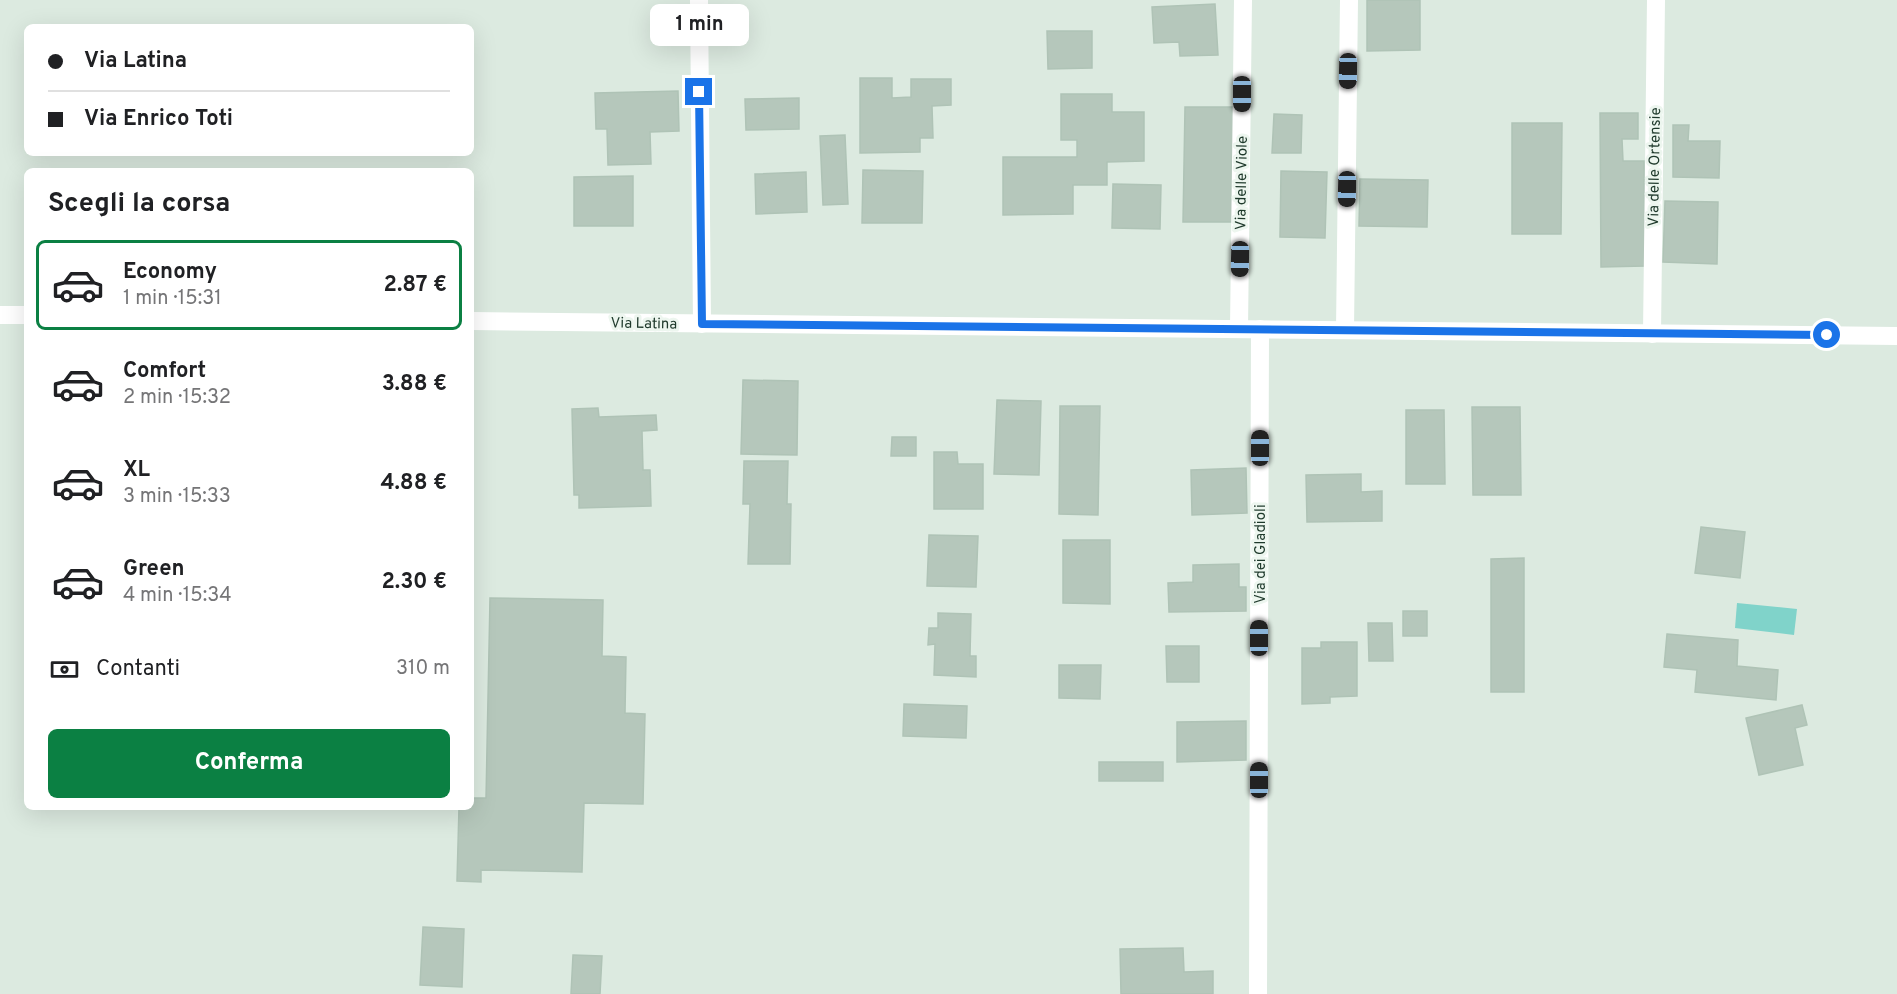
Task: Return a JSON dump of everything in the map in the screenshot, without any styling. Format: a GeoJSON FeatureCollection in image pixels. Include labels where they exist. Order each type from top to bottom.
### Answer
{"type":"FeatureCollection","features":[{"type":"Feature","properties":{"kind":"street"},"geometry":{"type":"LineString","coordinates":[[699,0],[702,324]]}},
{"type":"Feature","properties":{"kind":"street","name":"Via delle Viole"},"geometry":{"type":"LineString","coordinates":[[1239,329],[1243,0]]}},
{"type":"Feature","properties":{"kind":"street"},"geometry":{"type":"LineString","coordinates":[[1345,330],[1349,0]]}},
{"type":"Feature","properties":{"kind":"street","name":"Via delle Ortensie"},"geometry":{"type":"LineString","coordinates":[[1652,334],[1656,0]]}},
{"type":"Feature","properties":{"kind":"street"},"geometry":{"type":"LineString","coordinates":[[0,315],[24,315]]}},
{"type":"Feature","properties":{"kind":"street","name":"Via Latina"},"geometry":{"type":"LineString","coordinates":[[474,321],[1897,336]]}},
{"type":"Feature","properties":{"kind":"street","name":"Via dei Gladioli"},"geometry":{"type":"LineString","coordinates":[[1258,994],[1260,329]]}},
{"type":"Feature","properties":{"kind":"water"},"geometry":{"type":"Polygon","coordinates":[[[1737,603],[1797,609],[1794,635],[1735,628],[1737,603]]]}},
{"type":"Feature","properties":{"kind":"building"},"geometry":{"type":"Polygon","coordinates":[[[1367,0],[1420,0],[1420,50],[1367,51],[1367,0]]]}},
{"type":"Feature","properties":{"kind":"building"},"geometry":{"type":"Polygon","coordinates":[[[1215,4],[1218,55],[1180,56],[1179,42],[1154,43],[1152,7],[1215,4]]]}},
{"type":"Feature","properties":{"kind":"building"},"geometry":{"type":"Polygon","coordinates":[[[1047,31],[1092,31],[1092,68],[1048,69],[1047,31]]]}},
{"type":"Feature","properties":{"kind":"building"},"geometry":{"type":"Polygon","coordinates":[[[860,78],[892,78],[892,98],[911,97],[911,79],[951,79],[951,105],[932,106],[933,138],[920,138],[920,152],[860,153],[860,78]]]}},
{"type":"Feature","properties":{"kind":"building"},"geometry":{"type":"Polygon","coordinates":[[[678,91],[679,131],[650,132],[651,164],[608,165],[607,129],[596,129],[595,93],[678,91]]]}},
{"type":"Feature","properties":{"kind":"building"},"geometry":{"type":"Polygon","coordinates":[[[1061,94],[1112,94],[1112,112],[1144,112],[1144,161],[1107,162],[1107,185],[1073,185],[1073,214],[1003,215],[1003,157],[1077,157],[1077,140],[1061,140],[1061,94]]]}},
{"type":"Feature","properties":{"kind":"building"},"geometry":{"type":"Polygon","coordinates":[[[799,98],[799,129],[746,130],[745,99],[799,98]]]}},
{"type":"Feature","properties":{"kind":"building"},"geometry":{"type":"Polygon","coordinates":[[[1185,107],[1236,107],[1234,222],[1183,222],[1185,107]]]}},
{"type":"Feature","properties":{"kind":"building"},"geometry":{"type":"Polygon","coordinates":[[[1600,113],[1638,113],[1638,139],[1622,139],[1623,161],[1644,161],[1645,266],[1601,267],[1600,113]]]}},
{"type":"Feature","properties":{"kind":"building"},"geometry":{"type":"Polygon","coordinates":[[[1274,114],[1302,115],[1301,153],[1272,153],[1274,114]]]}},
{"type":"Feature","properties":{"kind":"building"},"geometry":{"type":"Polygon","coordinates":[[[1512,123],[1562,123],[1561,234],[1512,234],[1512,123]]]}},
{"type":"Feature","properties":{"kind":"building"},"geometry":{"type":"Polygon","coordinates":[[[1673,125],[1689,125],[1688,141],[1720,141],[1719,178],[1673,177],[1673,125]]]}},
{"type":"Feature","properties":{"kind":"building"},"geometry":{"type":"Polygon","coordinates":[[[845,135],[848,204],[823,205],[820,136],[845,135]]]}},
{"type":"Feature","properties":{"kind":"building"},"geometry":{"type":"Polygon","coordinates":[[[863,170],[923,171],[922,223],[862,223],[863,170]]]}},
{"type":"Feature","properties":{"kind":"building"},"geometry":{"type":"Polygon","coordinates":[[[1281,171],[1327,172],[1325,238],[1280,237],[1281,171]]]}},
{"type":"Feature","properties":{"kind":"building"},"geometry":{"type":"Polygon","coordinates":[[[806,172],[807,212],[756,214],[755,174],[806,172]]]}},
{"type":"Feature","properties":{"kind":"building"},"geometry":{"type":"Polygon","coordinates":[[[633,176],[633,226],[574,226],[574,177],[633,176]]]}},
{"type":"Feature","properties":{"kind":"building"},"geometry":{"type":"Polygon","coordinates":[[[1360,179],[1428,180],[1427,227],[1359,226],[1360,179]]]}},
{"type":"Feature","properties":{"kind":"building"},"geometry":{"type":"Polygon","coordinates":[[[1113,184],[1161,185],[1160,229],[1112,228],[1113,184]]]}},
{"type":"Feature","properties":{"kind":"building"},"geometry":{"type":"Polygon","coordinates":[[[1665,201],[1718,202],[1717,264],[1663,262],[1665,201]]]}},
{"type":"Feature","properties":{"kind":"building"},"geometry":{"type":"Polygon","coordinates":[[[743,380],[798,381],[797,455],[741,454],[743,380]]]}},
{"type":"Feature","properties":{"kind":"building"},"geometry":{"type":"Polygon","coordinates":[[[997,400],[1041,401],[1039,475],[994,474],[997,400]]]}},
{"type":"Feature","properties":{"kind":"building"},"geometry":{"type":"Polygon","coordinates":[[[1060,406],[1100,406],[1098,515],[1059,514],[1060,406]]]}},
{"type":"Feature","properties":{"kind":"building"},"geometry":{"type":"Polygon","coordinates":[[[1472,407],[1520,407],[1521,495],[1473,495],[1472,407]]]}},
{"type":"Feature","properties":{"kind":"building"},"geometry":{"type":"Polygon","coordinates":[[[598,408],[599,417],[656,415],[657,430],[642,431],[643,470],[650,470],[651,506],[579,508],[579,495],[574,495],[572,409],[598,408]]]}},
{"type":"Feature","properties":{"kind":"building"},"geometry":{"type":"Polygon","coordinates":[[[1406,410],[1444,410],[1445,484],[1406,484],[1406,410]]]}},
{"type":"Feature","properties":{"kind":"building"},"geometry":{"type":"Polygon","coordinates":[[[892,437],[916,437],[916,456],[891,456],[892,437]]]}},
{"type":"Feature","properties":{"kind":"building"},"geometry":{"type":"Polygon","coordinates":[[[934,452],[957,452],[958,464],[983,464],[983,509],[934,509],[934,452]]]}},
{"type":"Feature","properties":{"kind":"building"},"geometry":{"type":"Polygon","coordinates":[[[744,461],[788,461],[787,504],[791,504],[790,564],[748,564],[750,504],[743,504],[744,461]]]}},
{"type":"Feature","properties":{"kind":"building"},"geometry":{"type":"Polygon","coordinates":[[[1246,468],[1247,513],[1192,515],[1191,470],[1246,468]]]}},
{"type":"Feature","properties":{"kind":"building"},"geometry":{"type":"Polygon","coordinates":[[[1361,474],[1361,492],[1382,491],[1382,521],[1307,522],[1306,475],[1361,474]]]}},
{"type":"Feature","properties":{"kind":"building"},"geometry":{"type":"Polygon","coordinates":[[[1701,527],[1745,532],[1740,578],[1695,573],[1701,527]]]}},
{"type":"Feature","properties":{"kind":"building"},"geometry":{"type":"Polygon","coordinates":[[[929,535],[978,536],[976,587],[927,586],[929,535]]]}},
{"type":"Feature","properties":{"kind":"building"},"geometry":{"type":"Polygon","coordinates":[[[1063,540],[1110,540],[1110,604],[1063,603],[1063,540]]]}},
{"type":"Feature","properties":{"kind":"building"},"geometry":{"type":"Polygon","coordinates":[[[1524,558],[1524,692],[1491,692],[1491,559],[1524,558]]]}},
{"type":"Feature","properties":{"kind":"building"},"geometry":{"type":"Polygon","coordinates":[[[1239,564],[1239,587],[1246,587],[1246,611],[1169,612],[1168,583],[1193,582],[1193,565],[1239,564]]]}},
{"type":"Feature","properties":{"kind":"building"},"geometry":{"type":"Polygon","coordinates":[[[490,598],[603,600],[602,656],[626,657],[625,713],[645,714],[643,804],[584,803],[582,872],[481,870],[481,882],[457,881],[459,810],[474,810],[474,798],[486,798],[490,598]]]}},
{"type":"Feature","properties":{"kind":"building"},"geometry":{"type":"Polygon","coordinates":[[[1403,611],[1427,611],[1427,636],[1403,636],[1403,611]]]}},
{"type":"Feature","properties":{"kind":"building"},"geometry":{"type":"Polygon","coordinates":[[[938,613],[971,614],[970,656],[976,656],[976,677],[934,675],[935,644],[928,645],[929,628],[938,628],[938,613]]]}},
{"type":"Feature","properties":{"kind":"building"},"geometry":{"type":"Polygon","coordinates":[[[1368,623],[1392,623],[1393,661],[1369,661],[1368,623]]]}},
{"type":"Feature","properties":{"kind":"building"},"geometry":{"type":"Polygon","coordinates":[[[1667,634],[1738,640],[1737,666],[1778,670],[1776,700],[1695,692],[1697,670],[1664,667],[1667,634]]]}},
{"type":"Feature","properties":{"kind":"building"},"geometry":{"type":"Polygon","coordinates":[[[1321,642],[1357,642],[1357,696],[1330,697],[1330,703],[1302,704],[1302,648],[1321,648],[1321,642]]]}},
{"type":"Feature","properties":{"kind":"building"},"geometry":{"type":"Polygon","coordinates":[[[1166,646],[1199,646],[1199,682],[1167,682],[1166,646]]]}},
{"type":"Feature","properties":{"kind":"building"},"geometry":{"type":"Polygon","coordinates":[[[1059,665],[1101,665],[1100,699],[1059,698],[1059,665]]]}},
{"type":"Feature","properties":{"kind":"building"},"geometry":{"type":"Polygon","coordinates":[[[904,704],[967,706],[966,738],[903,736],[904,704]]]}},
{"type":"Feature","properties":{"kind":"building"},"geometry":{"type":"Polygon","coordinates":[[[1802,705],[1807,725],[1795,728],[1803,765],[1759,775],[1746,718],[1802,705]]]}},
{"type":"Feature","properties":{"kind":"building"},"geometry":{"type":"Polygon","coordinates":[[[1246,721],[1246,760],[1177,762],[1177,722],[1246,721]]]}},
{"type":"Feature","properties":{"kind":"building"},"geometry":{"type":"Polygon","coordinates":[[[1099,762],[1163,762],[1163,781],[1099,781],[1099,762]]]}},
{"type":"Feature","properties":{"kind":"building"},"geometry":{"type":"Polygon","coordinates":[[[423,927],[464,929],[462,987],[420,985],[423,927]]]}},
{"type":"Feature","properties":{"kind":"building"},"geometry":{"type":"Polygon","coordinates":[[[1183,948],[1184,972],[1213,971],[1213,994],[1121,994],[1120,949],[1183,948]]]}},
{"type":"Feature","properties":{"kind":"building"},"geometry":{"type":"Polygon","coordinates":[[[573,955],[602,956],[600,994],[571,994],[573,955]]]}},
{"type":"Feature","properties":{"kind":"route"},"geometry":{"type":"LineString","coordinates":[[699,92],[702,324],[1827,335]]}}]}
